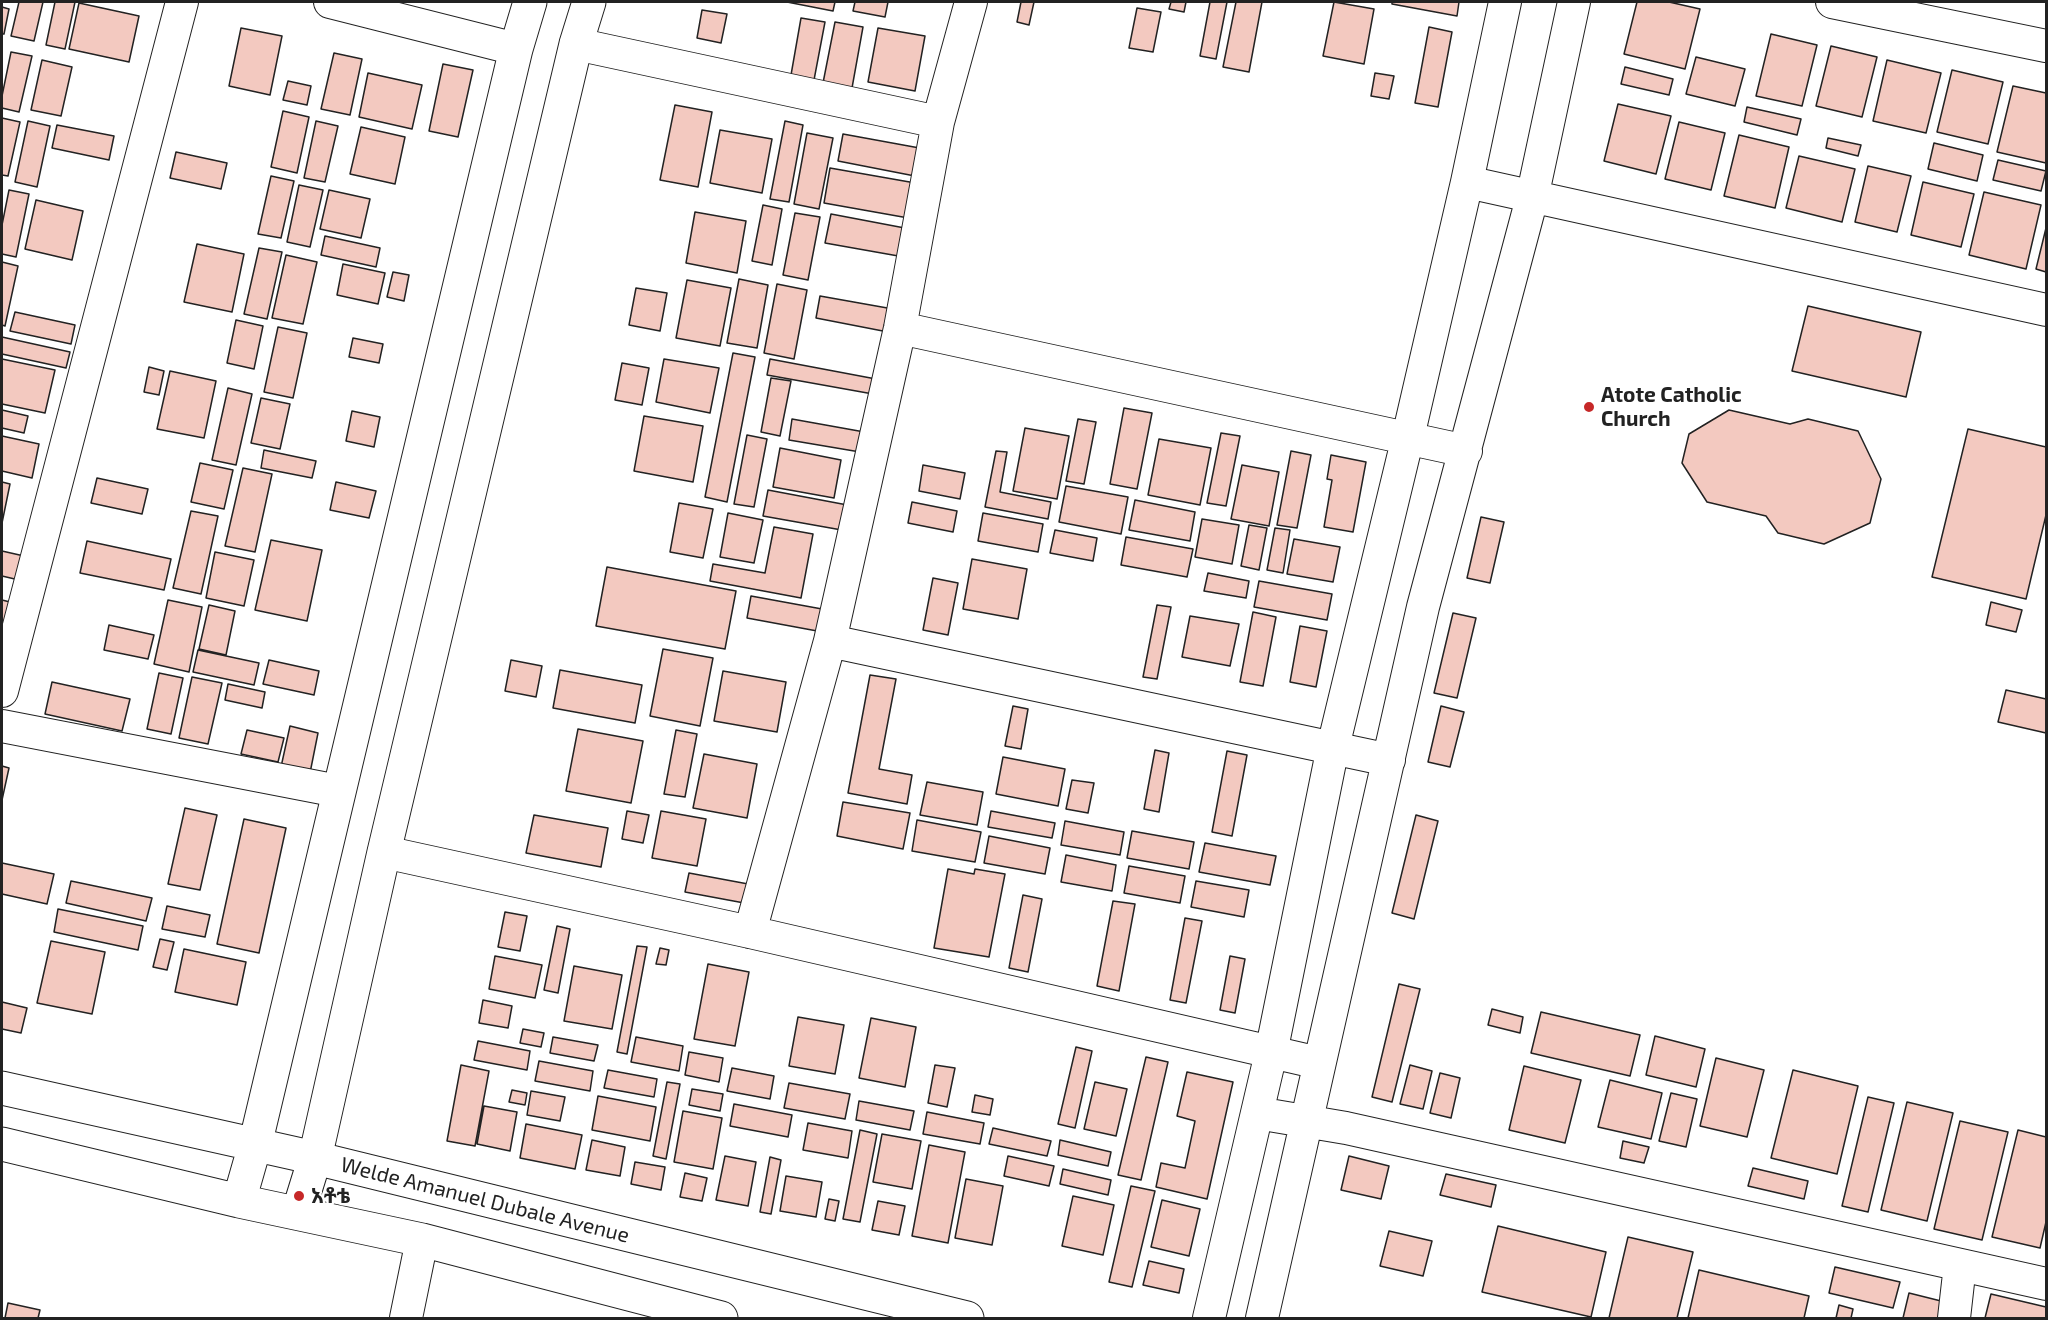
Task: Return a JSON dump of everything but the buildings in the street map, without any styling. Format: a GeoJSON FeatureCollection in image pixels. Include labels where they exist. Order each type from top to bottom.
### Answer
{"type":"FeatureCollection","features":[{"type":"Feature","properties":{"kind":"main road"},"geometry":{"type":"LineString","coordinates":[[239,1201],[255,1145],[516,49],[530,2]]}},
{"type":"Feature","properties":{"kind":"main road"},"geometry":{"type":"LineString","coordinates":[[297,1213],[315,1158],[384,852],[576,44],[589,2]]}},
{"type":"Feature","properties":{"kind":"main road","name":"Welde Amanuel Dubale Avenue"},"geometry":{"type":"LineString","coordinates":[[2,1088],[315,1158],[967,1318]]}},
{"type":"Feature","properties":{"kind":"main road"},"geometry":{"type":"LineString","coordinates":[[2,1144],[239,1201],[422,1240],[721,1318]]}},
{"type":"Feature","properties":{"kind":"street"},"geometry":{"type":"LineString","coordinates":[[2,691],[182,2]]}},
{"type":"Feature","properties":{"kind":"street"},"geometry":{"type":"LineString","coordinates":[[330,2],[516,49]]}},
{"type":"Feature","properties":{"kind":"street"},"geometry":{"type":"LineString","coordinates":[[750,932],[830,641],[900,328],[938,122],[971,2]]}},
{"type":"Feature","properties":{"kind":"street"},"geometry":{"type":"LineString","coordinates":[[1209,1318],[1257,1113],[1333,747],[1467,182],[1505,2]]}},
{"type":"Feature","properties":{"kind":"street"},"geometry":{"type":"LineString","coordinates":[[1262,1318],[1423,607],[1532,198],[1574,2]]}},
{"type":"Feature","properties":{"kind":"street"},"geometry":{"type":"LineString","coordinates":[[1837,2],[2046,46]]}},
{"type":"Feature","properties":{"kind":"street"},"geometry":{"type":"LineString","coordinates":[[576,44],[938,122]]}},
{"type":"Feature","properties":{"kind":"street"},"geometry":{"type":"LineString","coordinates":[[1467,182],[2046,310]]}},
{"type":"Feature","properties":{"kind":"street"},"geometry":{"type":"LineString","coordinates":[[900,328],[1466,451]]}},
{"type":"Feature","properties":{"kind":"street"},"geometry":{"type":"LineString","coordinates":[[830,641],[1389,760]]}},
{"type":"Feature","properties":{"kind":"street"},"geometry":{"type":"LineString","coordinates":[[2,726],[338,791]]}},
{"type":"Feature","properties":{"kind":"street"},"geometry":{"type":"LineString","coordinates":[[384,852],[750,932],[1319,1063]]}},
{"type":"Feature","properties":{"kind":"street"},"geometry":{"type":"LineString","coordinates":[[1257,1113],[1358,1130],[2046,1284]]}},
{"type":"Feature","properties":{"kind":"street"},"geometry":{"type":"LineString","coordinates":[[406,1318],[422,1240]]}},
{"type":"Feature","properties":{"kind":"street"},"geometry":{"type":"LineString","coordinates":[[1954,1318],[1960,1265]]}},
{"type":"Feature","properties":{"kind":"place","name":"Atote Catholic Church"},"geometry":{"type":"Point","coordinates":[1589,407]}},
{"type":"Feature","properties":{"kind":"place","name":"አቶቴ"},"geometry":{"type":"Point","coordinates":[299,1196]}}]}
